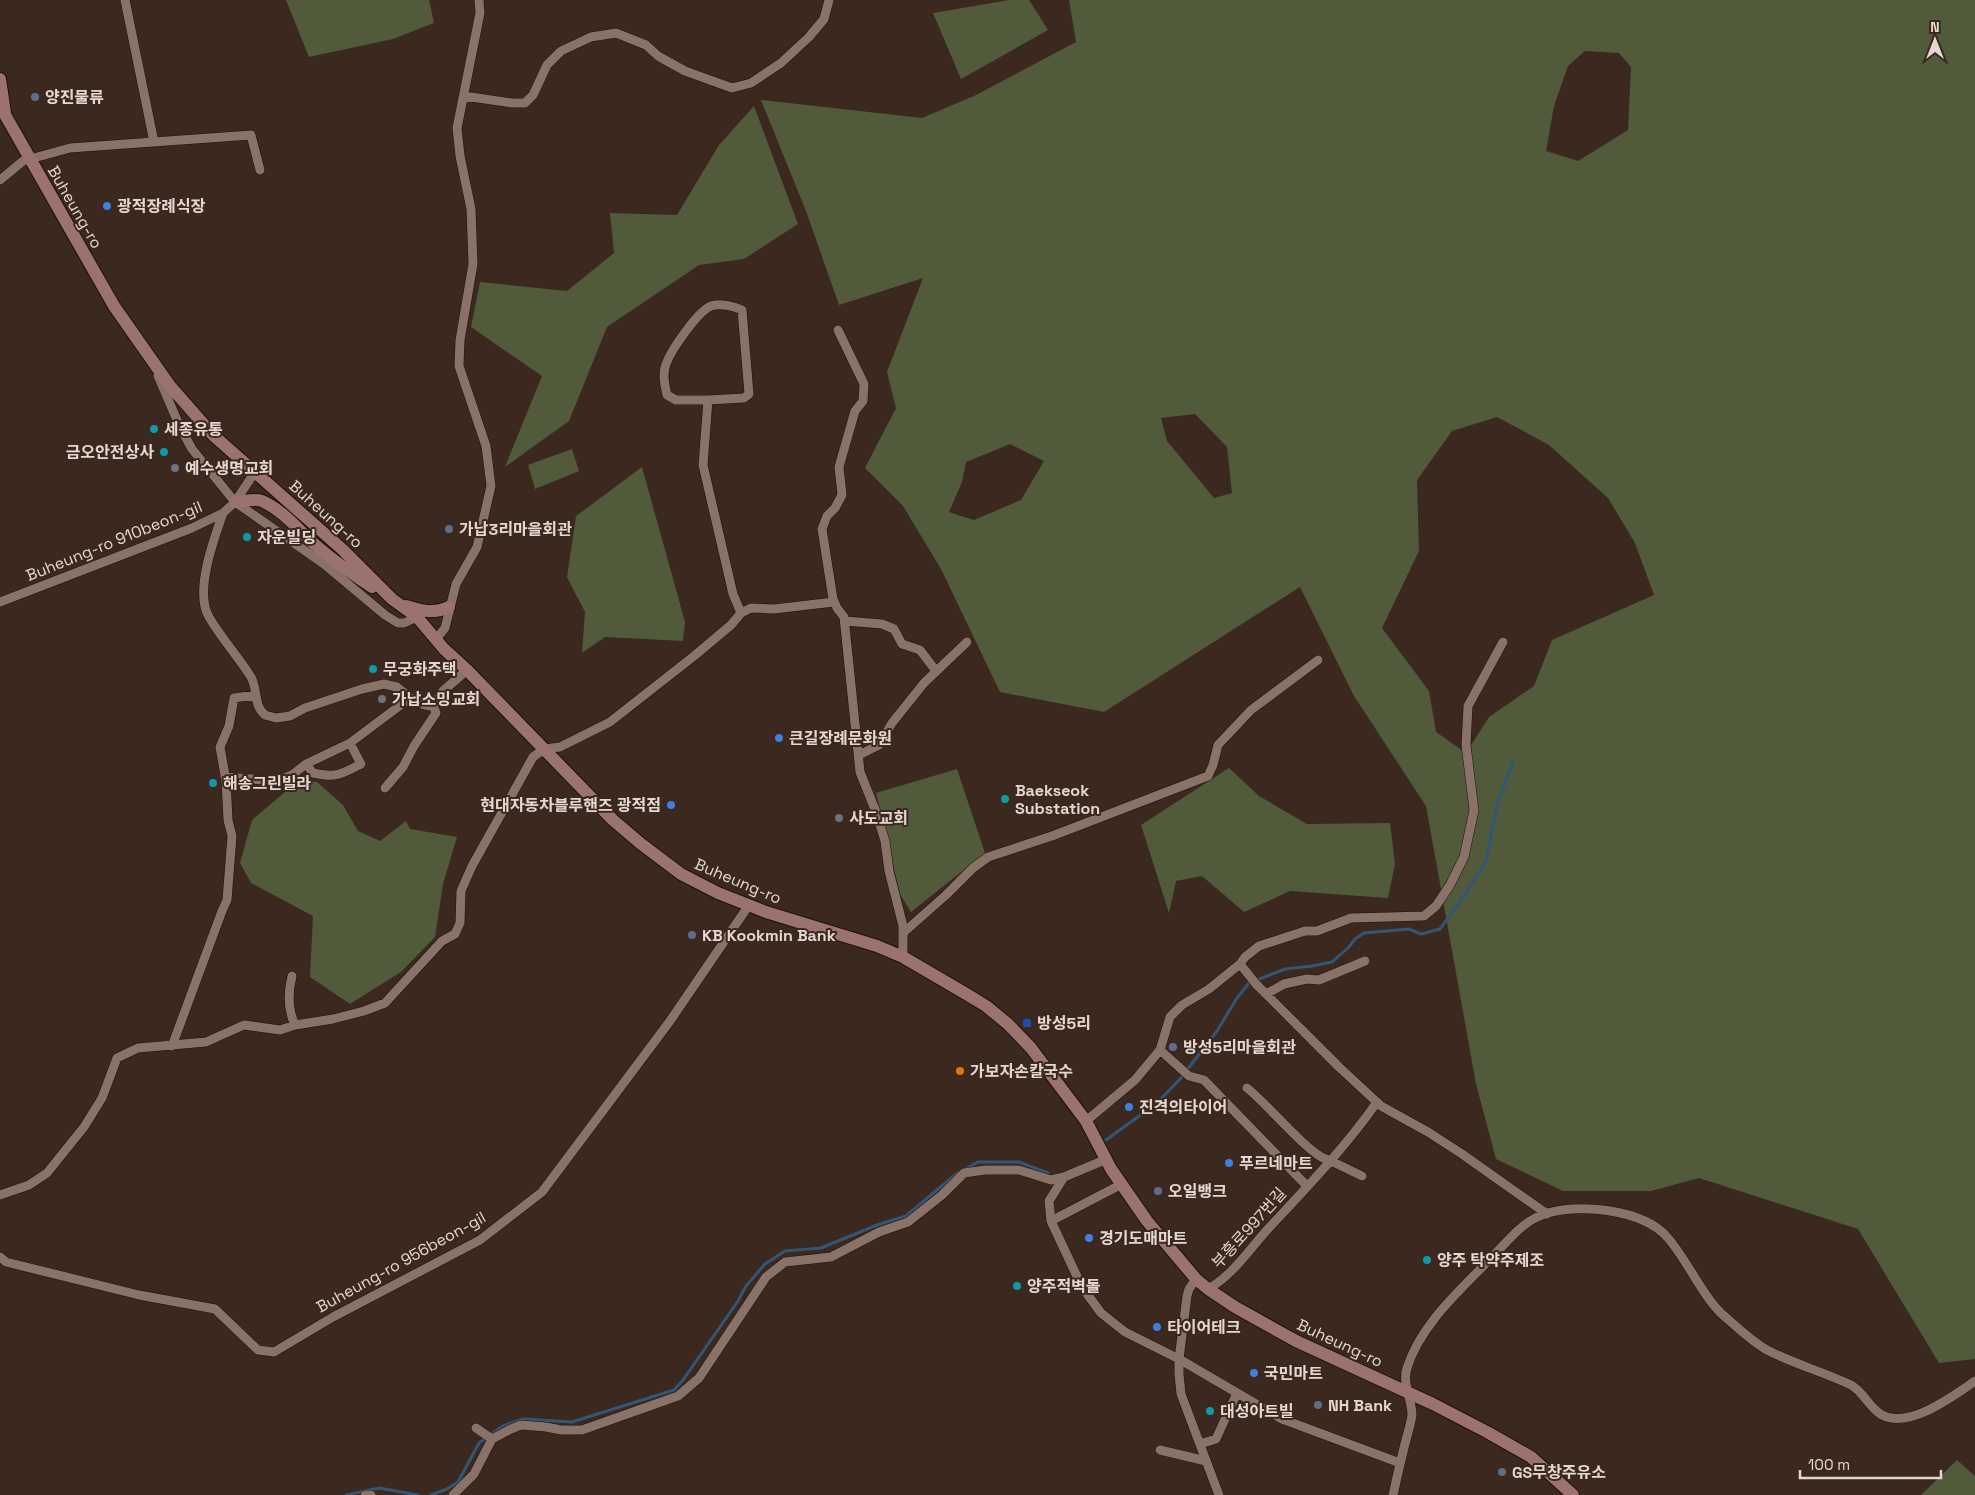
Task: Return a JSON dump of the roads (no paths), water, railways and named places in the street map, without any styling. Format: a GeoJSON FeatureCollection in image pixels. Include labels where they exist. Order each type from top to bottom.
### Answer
{"type":"FeatureCollection","features":[{"type":"Feature","properties":{"kind":"main road","name":"Buheung-ro"},"geometry":{"type":"LineString","coordinates":[[0,79],[3,110],[114,306],[170,386],[214,436],[417,617],[437,638],[444,649],[467,670],[613,820],[681,874],[718,893],[766,912],[877,946],[903,957],[986,1006],[1008,1024],[1031,1048],[1086,1121],[1111,1169],[1147,1221],[1196,1279],[1208,1289],[1229,1304],[1296,1341],[1460,1417],[1531,1458],[1574,1495]]}},
{"type":"Feature","properties":{"kind":"main road"},"geometry":{"type":"LineString","coordinates":[[235,502],[260,500],[270,506],[295,523],[314,543],[346,570],[397,601],[429,612],[439,612],[449,607]]}},
{"type":"Feature","properties":{"kind":"street"},"geometry":{"type":"LineString","coordinates":[[125,0],[154,142]]}},
{"type":"Feature","properties":{"kind":"street"},"geometry":{"type":"LineString","coordinates":[[437,638],[445,628],[456,584],[477,547],[491,486],[486,446],[459,366],[460,340],[473,264],[471,209],[460,156],[458,128],[480,13],[479,0]]}},
{"type":"Feature","properties":{"kind":"street"},"geometry":{"type":"LineString","coordinates":[[464,96],[525,103],[533,94],[547,65],[561,51],[592,37],[616,33],[646,45],[658,56],[685,71],[732,88],[751,82],[781,63],[809,37],[824,19],[829,0]]}},
{"type":"Feature","properties":{"kind":"street","name":"Buheung-ro"},"geometry":{"type":"LineString","coordinates":[[30,158],[70,148],[251,135],[260,170]]}},
{"type":"Feature","properties":{"kind":"street"},"geometry":{"type":"LineString","coordinates":[[0,180],[18,164],[30,158]]}},
{"type":"Feature","properties":{"kind":"street"},"geometry":{"type":"LineString","coordinates":[[713,305],[734,307],[742,310],[750,394],[744,398],[708,400],[676,400],[667,395],[664,378],[665,366],[677,343],[704,310],[713,305]]}},
{"type":"Feature","properties":{"kind":"street"},"geometry":{"type":"LineString","coordinates":[[838,330],[864,384],[864,401],[855,411],[839,467],[842,495],[835,508],[827,516],[822,529],[834,602],[845,621],[860,772],[885,841],[889,871],[901,916],[903,957]]}},
{"type":"Feature","properties":{"kind":"street"},"geometry":{"type":"LineString","coordinates":[[154,365],[180,427],[192,450],[235,502],[324,564],[385,615],[404,623],[417,617]]}},
{"type":"Feature","properties":{"kind":"street"},"geometry":{"type":"LineString","coordinates":[[708,400],[704,465],[733,594],[742,613]]}},
{"type":"Feature","properties":{"kind":"street","name":"Buheung-ro 910beon-gil"},"geometry":{"type":"LineString","coordinates":[[0,602],[192,528],[222,513],[235,502],[255,472]]}},
{"type":"Feature","properties":{"kind":"street"},"geometry":{"type":"LineString","coordinates":[[222,513],[205,580],[204,607],[208,617],[236,653],[254,681],[258,706],[261,712],[267,716],[276,718],[290,716],[305,708],[376,686],[392,685],[402,690],[410,698],[426,706],[432,705],[443,691],[467,670]]}},
{"type":"Feature","properties":{"kind":"street"},"geometry":{"type":"LineString","coordinates":[[0,1195],[29,1185],[47,1173],[84,1127],[102,1098],[117,1058],[138,1048],[206,1042],[244,1025],[280,1030],[295,1025],[333,1019],[364,1011],[385,1002],[442,941],[455,934],[460,923],[461,891],[472,866],[534,757],[544,749],[560,747],[610,722],[694,656],[731,625],[742,613],[751,608],[774,609],[834,602]]}},
{"type":"Feature","properties":{"kind":"street"},"geometry":{"type":"LineString","coordinates":[[845,621],[882,624],[894,630],[902,644],[920,650],[936,671]]}},
{"type":"Feature","properties":{"kind":"street"},"geometry":{"type":"LineString","coordinates":[[859,755],[879,745],[892,723],[924,683],[956,655],[967,642]]}},
{"type":"Feature","properties":{"kind":"street"},"geometry":{"type":"LineString","coordinates":[[1086,1121],[1135,1080],[1160,1050],[1170,1017],[1183,1004],[1209,989],[1259,946],[1305,931],[1317,931],[1351,918],[1424,916],[1436,906],[1450,885],[1464,857],[1474,810],[1466,745],[1468,706],[1503,642]]}},
{"type":"Feature","properties":{"kind":"street"},"geometry":{"type":"LineString","coordinates":[[903,933],[973,868],[988,857],[1052,836],[1208,776],[1218,745],[1252,710],[1318,660]]}},
{"type":"Feature","properties":{"kind":"street"},"geometry":{"type":"LineString","coordinates":[[172,1046],[227,900],[232,836],[228,820],[225,777],[220,747],[229,726],[234,698],[256,696]]}},
{"type":"Feature","properties":{"kind":"street"},"geometry":{"type":"LineString","coordinates":[[225,777],[278,781],[292,775],[306,764],[350,743],[410,698]]}},
{"type":"Feature","properties":{"kind":"street"},"geometry":{"type":"LineString","coordinates":[[384,788],[403,768],[414,746],[436,713],[432,705]]}},
{"type":"Feature","properties":{"kind":"street"},"geometry":{"type":"LineString","coordinates":[[306,764],[313,773],[331,777],[345,773],[361,764],[350,743]]}},
{"type":"Feature","properties":{"kind":"street","name":"Buheung-ro 956beon-gil"},"geometry":{"type":"LineString","coordinates":[[0,1257],[6,1262],[105,1287],[214,1309],[258,1350],[274,1352],[332,1317],[480,1240],[542,1192],[670,1021],[749,905]]}},
{"type":"Feature","properties":{"kind":"street"},"geometry":{"type":"LineString","coordinates":[[1266,994],[1284,984],[1307,979],[1319,980],[1366,962]]}},
{"type":"Feature","properties":{"kind":"street"},"geometry":{"type":"LineString","coordinates":[[1240,964],[1256,984],[1377,1102],[1462,1154],[1546,1214]]}},
{"type":"Feature","properties":{"kind":"street"},"geometry":{"type":"LineString","coordinates":[[292,976],[289,988],[291,1015],[295,1025]]}},
{"type":"Feature","properties":{"kind":"street"},"geometry":{"type":"LineString","coordinates":[[1160,1050],[1189,1076],[1204,1080],[1307,1186]]}},
{"type":"Feature","properties":{"kind":"street"},"geometry":{"type":"LineString","coordinates":[[1247,1088],[1301,1141],[1324,1160],[1329,1160],[1362,1176]]}},
{"type":"Feature","properties":{"kind":"street","name":"부흥로997번길"},"geometry":{"type":"LineString","coordinates":[[1208,1289],[1220,1283],[1307,1186],[1377,1102]]}},
{"type":"Feature","properties":{"kind":"street"},"geometry":{"type":"LineString","coordinates":[[453,1495],[474,1474],[492,1439],[521,1425],[560,1430],[582,1430],[678,1396],[699,1378],[766,1276],[785,1262],[831,1257],[879,1232],[908,1222],[942,1195],[964,1173],[985,1170],[1019,1170],[1051,1180],[1064,1177],[1106,1159]]}},
{"type":"Feature","properties":{"kind":"street"},"geometry":{"type":"LineString","coordinates":[[1064,1177],[1049,1201],[1051,1221],[1082,1287],[1101,1313],[1126,1332],[1179,1359],[1282,1419],[1400,1463]]}},
{"type":"Feature","properties":{"kind":"street"},"geometry":{"type":"LineString","coordinates":[[1051,1221],[1122,1184]]}},
{"type":"Feature","properties":{"kind":"street"},"geometry":{"type":"LineString","coordinates":[[1393,1495],[1412,1415],[1406,1371],[1416,1347],[1428,1329],[1461,1289],[1519,1230],[1546,1214],[1571,1209],[1617,1212],[1638,1217],[1655,1225],[1682,1256],[1720,1312],[1766,1349],[1858,1389],[1881,1414],[1895,1419],[1912,1416],[1939,1404],[1975,1381]]}},
{"type":"Feature","properties":{"kind":"street"},"geometry":{"type":"LineString","coordinates":[[1196,1279],[1189,1289],[1179,1359],[1181,1394],[1219,1495]]}},
{"type":"Feature","properties":{"kind":"street"},"geometry":{"type":"LineString","coordinates":[[1200,1444],[1216,1439],[1237,1393]]}},
{"type":"Feature","properties":{"kind":"street"},"geometry":{"type":"LineString","coordinates":[[476,1428],[492,1439]]}},
{"type":"Feature","properties":{"kind":"street"},"geometry":{"type":"LineString","coordinates":[[1160,1450],[1206,1461]]}},
{"type":"Feature","properties":{"kind":"street"},"geometry":{"type":"LineString","coordinates":[[364,1495],[372,1495]]}},
{"type":"Feature","properties":{"kind":"waterway"},"geometry":{"type":"LineString","coordinates":[[1106,1140],[1157,1103],[1180,1079],[1217,1031],[1237,998],[1249,983],[1285,969],[1332,962],[1355,939],[1364,933],[1409,929],[1421,934],[1440,929],[1486,861],[1498,801],[1513,762]]}},
{"type":"Feature","properties":{"kind":"waterway"},"geometry":{"type":"LineString","coordinates":[[431,1495],[447,1489],[458,1482],[479,1443],[503,1426],[523,1419],[572,1422],[674,1390],[738,1301],[746,1286],[765,1264],[785,1251],[821,1248],[877,1225],[906,1216],[956,1174],[978,1162],[1019,1162],[1048,1173]]}},
{"type":"Feature","properties":{"kind":"waterway"},"geometry":{"type":"LineString","coordinates":[[346,1495],[379,1488],[418,1495]]}},
{"type":"Feature","properties":{"kind":"place","name":"양진물류"},"geometry":{"type":"Point","coordinates":[35,97]}},
{"type":"Feature","properties":{"kind":"place","name":"광적장례식장"},"geometry":{"type":"Point","coordinates":[107,206]}},
{"type":"Feature","properties":{"kind":"place","name":"세종유통"},"geometry":{"type":"Point","coordinates":[154,429]}},
{"type":"Feature","properties":{"kind":"place","name":"금오안전상사"},"geometry":{"type":"Point","coordinates":[164,452]}},
{"type":"Feature","properties":{"kind":"place","name":"예수생명교회"},"geometry":{"type":"Point","coordinates":[175,468]}},
{"type":"Feature","properties":{"kind":"place","name":"가납3리마을회관"},"geometry":{"type":"Point","coordinates":[449,529]}},
{"type":"Feature","properties":{"kind":"place","name":"자운빌딩"},"geometry":{"type":"Point","coordinates":[247,537]}},
{"type":"Feature","properties":{"kind":"place","name":"무궁화주택"},"geometry":{"type":"Point","coordinates":[373,669]}},
{"type":"Feature","properties":{"kind":"place","name":"가납소밍교회"},"geometry":{"type":"Point","coordinates":[382,699]}},
{"type":"Feature","properties":{"kind":"place","name":"큰길장례문화원"},"geometry":{"type":"Point","coordinates":[779,738]}},
{"type":"Feature","properties":{"kind":"place","name":"해송그린빌라"},"geometry":{"type":"Point","coordinates":[213,783]}},
{"type":"Feature","properties":{"kind":"place","name":"Baekseok Substation"},"geometry":{"type":"Point","coordinates":[1005,799]}},
{"type":"Feature","properties":{"kind":"place","name":"현대자동차블루핸즈 광적점"},"geometry":{"type":"Point","coordinates":[671,805]}},
{"type":"Feature","properties":{"kind":"place","name":"사도교회"},"geometry":{"type":"Point","coordinates":[839,818]}},
{"type":"Feature","properties":{"kind":"place","name":"KB Kookmin Bank"},"geometry":{"type":"Point","coordinates":[692,935]}},
{"type":"Feature","properties":{"kind":"place","name":"방성5리"},"geometry":{"type":"Point","coordinates":[1027,1023]}},
{"type":"Feature","properties":{"kind":"place","name":"방성5리마을회관"},"geometry":{"type":"Point","coordinates":[1173,1047]}},
{"type":"Feature","properties":{"kind":"place","name":"가보자손칼국수"},"geometry":{"type":"Point","coordinates":[960,1071]}},
{"type":"Feature","properties":{"kind":"place","name":"진격의타이어"},"geometry":{"type":"Point","coordinates":[1129,1107]}},
{"type":"Feature","properties":{"kind":"place","name":"푸르네마트"},"geometry":{"type":"Point","coordinates":[1229,1163]}},
{"type":"Feature","properties":{"kind":"place","name":"오일뱅크"},"geometry":{"type":"Point","coordinates":[1158,1191]}},
{"type":"Feature","properties":{"kind":"place","name":"경기도매마트"},"geometry":{"type":"Point","coordinates":[1089,1238]}},
{"type":"Feature","properties":{"kind":"place","name":"양주 탁약주제조"},"geometry":{"type":"Point","coordinates":[1427,1260]}},
{"type":"Feature","properties":{"kind":"place","name":"양주적벽돌"},"geometry":{"type":"Point","coordinates":[1017,1286]}},
{"type":"Feature","properties":{"kind":"place","name":"타이어테크"},"geometry":{"type":"Point","coordinates":[1157,1327]}},
{"type":"Feature","properties":{"kind":"place","name":"국민마트"},"geometry":{"type":"Point","coordinates":[1254,1373]}},
{"type":"Feature","properties":{"kind":"place","name":"NH Bank"},"geometry":{"type":"Point","coordinates":[1318,1405]}},
{"type":"Feature","properties":{"kind":"place","name":"대성아트빌"},"geometry":{"type":"Point","coordinates":[1210,1411]}},
{"type":"Feature","properties":{"kind":"place","name":"GS무창주유소"},"geometry":{"type":"Point","coordinates":[1502,1472]}}]}
